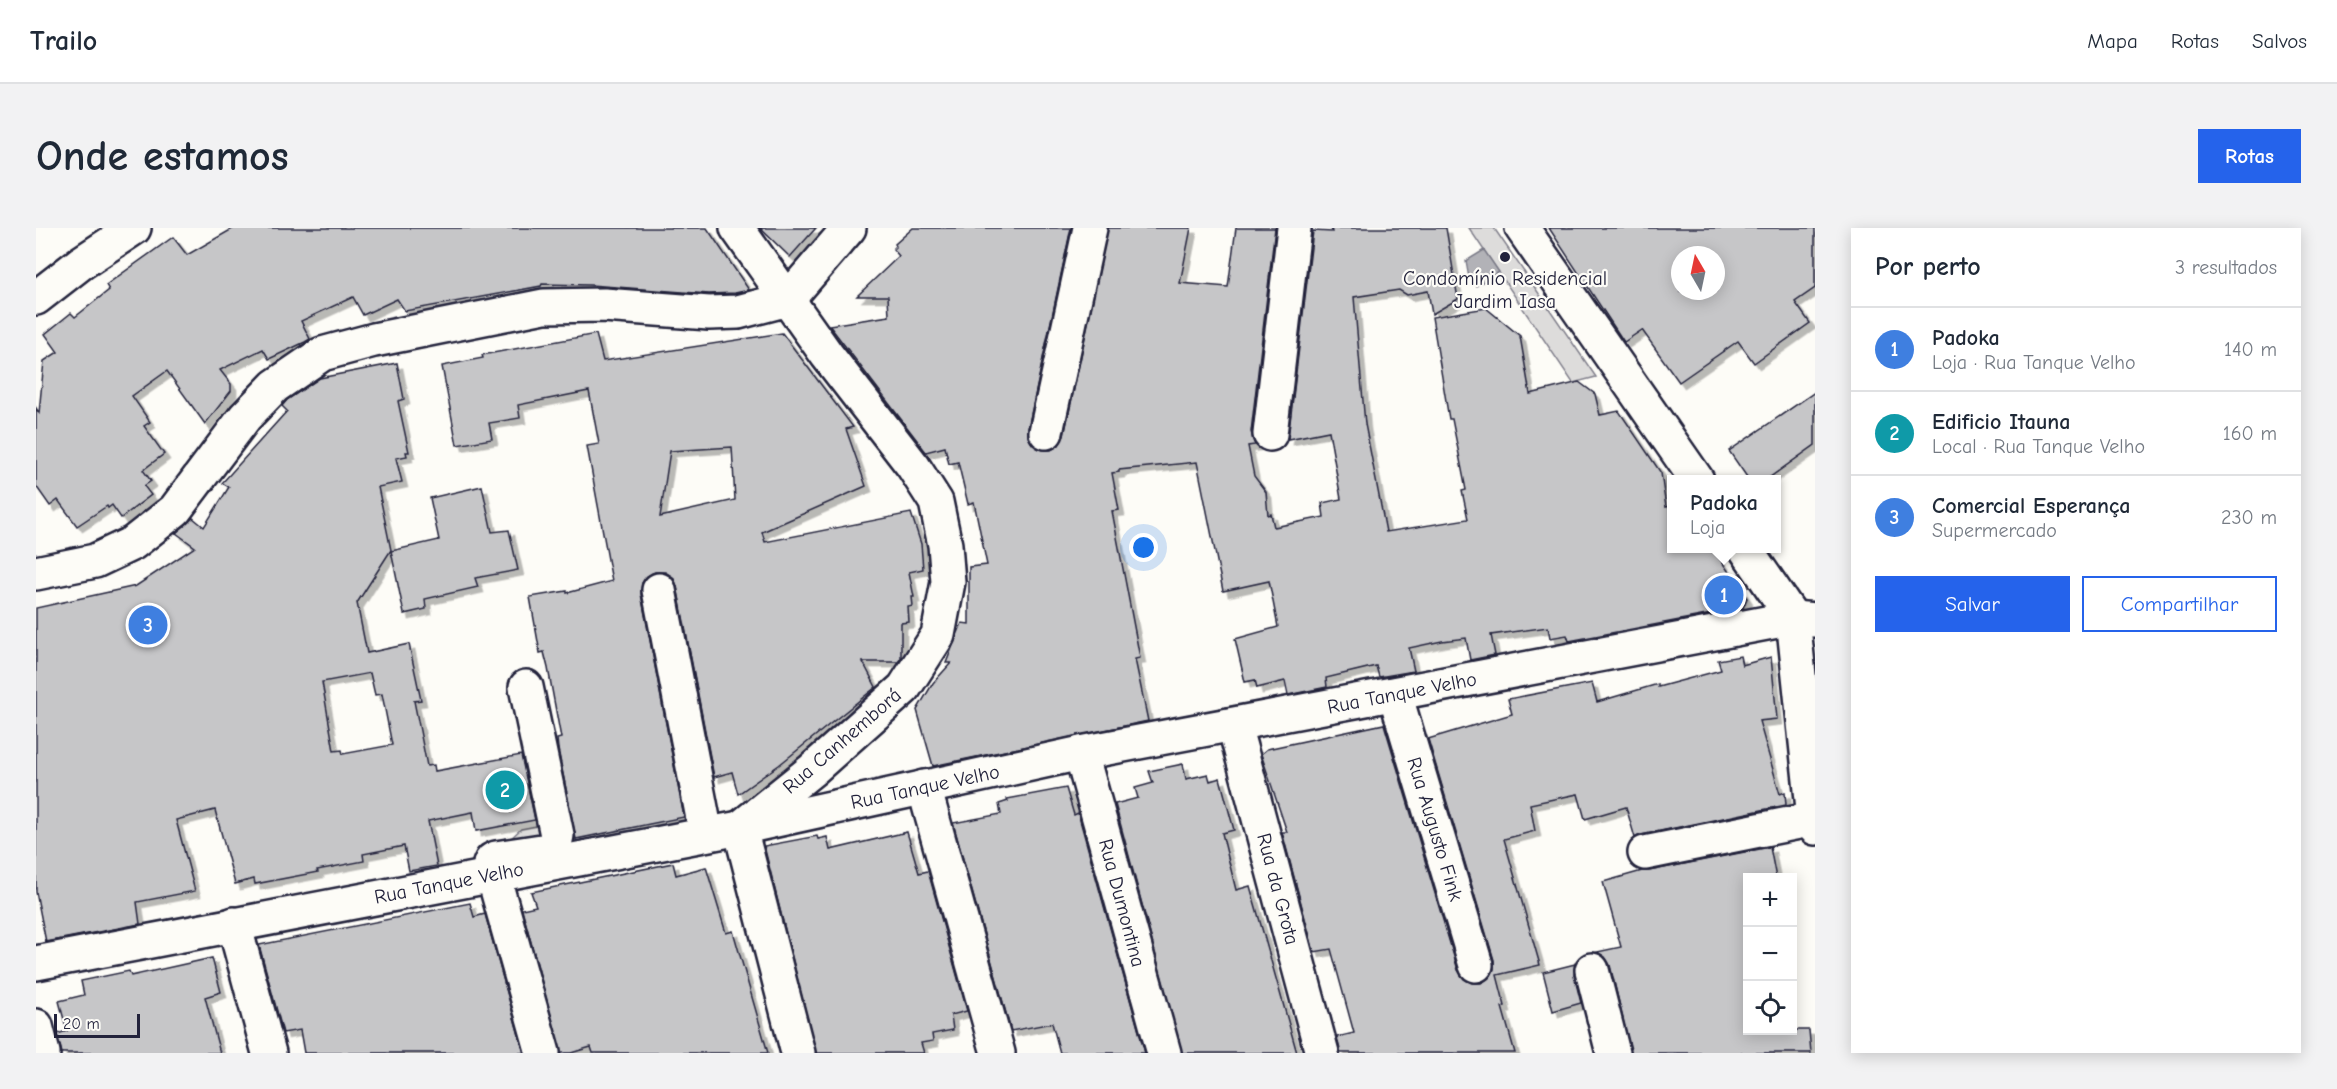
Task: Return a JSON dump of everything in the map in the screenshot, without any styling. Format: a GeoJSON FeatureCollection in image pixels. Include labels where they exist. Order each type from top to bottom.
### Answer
{"type":"FeatureCollection","features":[{"type":"Feature","properties":{"kind":"street"},"geometry":{"type":"LineString","coordinates":[[36,298],[81,263],[134,228]]}},
{"type":"Feature","properties":{"kind":"street","name":"Rua Canhemborá"},"geometry":{"type":"LineString","coordinates":[[737,228],[828,355],[913,466],[936,502],[945,545],[948,582],[938,635],[904,688],[812,770],[740,828]]}},
{"type":"Feature","properties":{"kind":"street"},"geometry":{"type":"LineString","coordinates":[[36,573],[96,561],[133,543],[175,510],[245,417],[275,386],[322,354],[385,338],[544,306],[604,305],[710,313],[738,312],[788,299],[849,228]]}},
{"type":"Feature","properties":{"kind":"street"},"geometry":{"type":"LineString","coordinates":[[1046,432],[1090,228]]}},
{"type":"Feature","properties":{"kind":"street"},"geometry":{"type":"LineString","coordinates":[[1270,434],[1294,228]]}},
{"type":"Feature","properties":{"kind":"street"},"geometry":{"type":"LineString","coordinates":[[1522,228],[1694,475]]}},
{"type":"Feature","properties":{"kind":"street"},"geometry":{"type":"LineString","coordinates":[[1748,553],[1804,619],[1815,828]]}},
{"type":"Feature","properties":{"kind":"street"},"geometry":{"type":"LineString","coordinates":[[659,590],[706,834]]}},
{"type":"Feature","properties":{"kind":"street","name":"Rua Tanque Velho"},"geometry":{"type":"LineString","coordinates":[[36,963],[740,828],[1081,753],[1804,619]]}},
{"type":"Feature","properties":{"kind":"street"},"geometry":{"type":"LineString","coordinates":[[525,687],[557,835],[555,845],[548,850],[492,860],[490,864],[543,1053]]}},
{"type":"Feature","properties":{"kind":"street","name":"Rua Augusto Fink"},"geometry":{"type":"LineString","coordinates":[[1395,694],[1476,964]]}},
{"type":"Feature","properties":{"kind":"street","name":"Rua da Grota"},"geometry":{"type":"LineString","coordinates":[[1234,725],[1322,1053]]}},
{"type":"Feature","properties":{"kind":"street","name":"Rua Dumontina"},"geometry":{"type":"LineString","coordinates":[[1081,753],[1164,1053]]}},
{"type":"Feature","properties":{"kind":"street"},"geometry":{"type":"LineString","coordinates":[[924,787],[998,1053]]}},
{"type":"Feature","properties":{"kind":"street"},"geometry":{"type":"LineString","coordinates":[[1645,853],[1814,819]]}},
{"type":"Feature","properties":{"kind":"street"},"geometry":{"type":"LineString","coordinates":[[740,828],[798,1053]]}},
{"type":"Feature","properties":{"kind":"street"},"geometry":{"type":"LineString","coordinates":[[234,924],[269,1053]]}},
{"type":"Feature","properties":{"kind":"street"},"geometry":{"type":"LineString","coordinates":[[1592,969],[1613,1053]]}},
{"type":"Feature","properties":{"kind":"street"},"geometry":{"type":"LineString","coordinates":[[36,1026],[43,1053]]}},
{"type":"Feature","properties":{"kind":"shaded area"},"geometry":{"type":"Polygon","coordinates":[[[1469,228],[1494,228],[1596,377],[1573,383],[1469,228]]]}},
{"type":"Feature","properties":{"kind":"shaded area"},"geometry":{"type":"Polygon","coordinates":[[[1484,250],[1499,272],[1476,286],[1469,278],[1466,261],[1484,250]]]}},
{"type":"Feature","properties":{"kind":"shaded area"},"geometry":{"type":"Polygon","coordinates":[[[573,819],[576,839],[506,852],[509,840],[521,829],[573,819]]]}},
{"type":"Feature","properties":{"kind":"building"},"geometry":{"type":"Polygon","coordinates":[[[234,228],[707,228],[749,290],[709,294],[590,285],[542,284],[405,311],[397,299],[363,315],[353,297],[301,321],[310,339],[305,342],[269,359],[263,349],[220,370],[231,384],[231,391],[205,424],[167,371],[132,396],[150,422],[144,426],[164,454],[143,470],[151,481],[144,486],[151,495],[121,518],[112,505],[77,526],[58,500],[50,506],[36,486],[36,408],[39,413],[44,361],[58,352],[45,334],[71,313],[75,317],[109,290],[106,285],[173,237],[187,255],[234,228]]]}},
{"type":"Feature","properties":{"kind":"building"},"geometry":{"type":"Polygon","coordinates":[[[760,228],[816,228],[790,257],[760,228]]]}},
{"type":"Feature","properties":{"kind":"building"},"geometry":{"type":"Polygon","coordinates":[[[913,228],[1071,228],[1028,428],[1028,437],[1033,445],[1043,450],[1051,450],[1059,445],[1064,436],[1108,228],[1191,228],[1180,283],[1228,287],[1236,228],[1275,228],[1251,432],[1255,445],[1248,446],[1254,476],[1266,492],[1268,515],[1271,514],[1274,527],[1324,517],[1322,503],[1341,499],[1329,431],[1288,439],[1313,231],[1332,232],[1331,228],[1446,228],[1458,299],[1432,314],[1428,291],[1407,295],[1399,290],[1354,297],[1365,424],[1386,532],[1468,519],[1462,491],[1466,490],[1452,419],[1449,419],[1432,317],[1486,308],[1520,336],[1530,394],[1579,382],[1595,394],[1600,415],[1619,411],[1661,473],[1667,507],[1667,553],[1716,553],[1747,598],[1743,608],[1569,641],[1567,635],[1550,638],[1548,627],[1491,635],[1495,655],[1470,660],[1466,638],[1442,641],[1409,648],[1414,671],[1379,677],[1376,666],[1326,678],[1327,687],[1288,695],[1285,681],[1257,688],[1255,680],[1245,682],[1235,639],[1278,627],[1269,581],[1223,591],[1197,462],[1119,470],[1119,472],[1112,473],[1119,510],[1112,511],[1140,658],[1135,659],[1148,721],[933,766],[917,710],[933,683],[951,663],[946,663],[962,623],[969,624],[969,567],[987,565],[974,502],[968,504],[958,462],[949,464],[945,447],[926,452],[829,325],[889,316],[888,296],[857,296],[899,256],[893,249],[895,244],[913,228]]]}},
{"type":"Feature","properties":{"kind":"building"},"geometry":{"type":"Polygon","coordinates":[[[1549,228],[1815,228],[1815,288],[1795,302],[1810,323],[1754,363],[1738,341],[1679,382],[1642,330],[1624,342],[1549,228]]]}},
{"type":"Feature","properties":{"kind":"building"},"geometry":{"type":"Polygon","coordinates":[[[782,333],[853,427],[846,429],[866,486],[762,532],[765,542],[911,513],[921,544],[923,569],[909,572],[914,597],[912,597],[913,606],[908,607],[909,622],[901,623],[901,658],[898,662],[863,662],[876,687],[779,765],[738,794],[732,772],[714,777],[677,586],[673,577],[665,572],[655,572],[647,576],[642,583],[641,594],[684,817],[576,839],[558,749],[557,739],[561,738],[548,668],[544,652],[540,653],[530,597],[567,591],[567,593],[612,581],[587,446],[599,444],[589,391],[518,405],[520,418],[489,423],[492,439],[457,445],[442,366],[483,358],[482,355],[596,334],[603,361],[782,333]],[[732,447],[670,451],[660,517],[735,500],[732,447]]]}},
{"type":"Feature","properties":{"kind":"building"},"geometry":{"type":"Polygon","coordinates":[[[397,363],[404,399],[398,401],[409,452],[406,452],[407,456],[396,458],[402,482],[378,487],[391,550],[357,603],[367,653],[409,644],[421,700],[414,701],[427,766],[434,765],[435,771],[521,755],[535,820],[476,831],[473,812],[428,821],[437,866],[409,871],[404,846],[363,854],[364,861],[317,870],[318,872],[255,884],[254,879],[235,884],[215,810],[176,820],[195,891],[137,902],[140,924],[46,942],[36,892],[36,608],[136,586],[195,547],[176,533],[193,518],[204,527],[229,487],[222,483],[287,411],[282,406],[287,400],[320,378],[397,363]],[[370,673],[322,682],[334,751],[342,750],[343,754],[392,745],[382,694],[375,695],[370,673]]]}},
{"type":"Feature","properties":{"kind":"building"},"geometry":{"type":"Polygon","coordinates":[[[1815,392],[1815,445],[1773,475],[1746,475],[1729,451],[1815,392]]]}},
{"type":"Feature","properties":{"kind":"building"},"geometry":{"type":"Polygon","coordinates":[[[482,486],[492,532],[509,530],[518,570],[475,578],[478,587],[425,599],[426,609],[404,614],[391,551],[439,540],[430,498],[482,486]]]}},
{"type":"Feature","properties":{"kind":"building"},"geometry":{"type":"Polygon","coordinates":[[[1740,656],[1742,665],[1771,657],[1777,719],[1759,721],[1780,794],[1785,792],[1786,805],[1635,838],[1626,807],[1585,819],[1578,794],[1530,804],[1535,831],[1504,839],[1540,965],[1497,975],[1505,1006],[1502,1007],[1515,1053],[1340,1053],[1337,1037],[1354,1033],[1331,949],[1314,952],[1282,832],[1287,832],[1261,754],[1267,749],[1384,724],[1458,970],[1464,979],[1472,983],[1481,983],[1490,977],[1494,969],[1494,960],[1428,739],[1512,714],[1508,699],[1592,683],[1597,702],[1658,684],[1658,687],[1721,670],[1718,660],[1740,656]]]}},
{"type":"Feature","properties":{"kind":"building"},"geometry":{"type":"Polygon","coordinates":[[[1183,764],[1186,779],[1208,774],[1210,781],[1220,778],[1234,830],[1222,833],[1236,890],[1250,886],[1297,1053],[1182,1053],[1115,804],[1138,798],[1135,788],[1153,783],[1149,771],[1183,764]]]}},
{"type":"Feature","properties":{"kind":"building"},"geometry":{"type":"Polygon","coordinates":[[[1066,788],[1074,815],[1078,813],[1145,1053],[1060,1053],[1052,1023],[1011,1031],[953,823],[1001,814],[999,804],[1008,801],[1007,799],[1066,788]]]}},
{"type":"Feature","properties":{"kind":"building"},"geometry":{"type":"Polygon","coordinates":[[[907,832],[919,873],[928,871],[967,1011],[951,1015],[953,1030],[932,1034],[933,1041],[921,1043],[924,1053],[816,1053],[764,846],[817,836],[818,839],[827,837],[830,850],[907,832]]]}},
{"type":"Feature","properties":{"kind":"building"},"geometry":{"type":"Polygon","coordinates":[[[1770,847],[1775,873],[1743,873],[1743,1035],[1797,1035],[1797,1030],[1809,1030],[1811,1053],[1631,1053],[1610,965],[1605,957],[1597,952],[1621,947],[1603,882],[1770,847]]]}},
{"type":"Feature","properties":{"kind":"building"},"geometry":{"type":"Polygon","coordinates":[[[673,863],[676,875],[706,867],[726,933],[733,931],[768,1053],[593,1053],[591,1047],[571,1053],[561,1053],[522,909],[536,906],[531,892],[673,863]]]}},
{"type":"Feature","properties":{"kind":"building"},"geometry":{"type":"Polygon","coordinates":[[[470,903],[474,917],[485,914],[524,1053],[304,1053],[300,1030],[283,1033],[259,945],[470,903]]]}},
{"type":"Feature","properties":{"kind":"building"},"geometry":{"type":"Polygon","coordinates":[[[212,958],[221,992],[205,997],[220,1053],[62,1053],[57,1034],[67,1031],[59,1001],[84,995],[81,981],[129,971],[131,976],[212,958]]]}},
{"type":"Feature","properties":{"kind":"building"},"geometry":{"type":"Polygon","coordinates":[[[1575,964],[1574,975],[1581,1003],[1553,1011],[1543,972],[1575,964]]]}},
{"type":"Feature","properties":{"kind":"place","name":"Condomínio Residencial Jardim Iasa"},"geometry":{"type":"Point","coordinates":[1505,257]}},
{"type":"Feature","properties":{"kind":"place","name":"Padoka"},"geometry":{"type":"Point","coordinates":[1724,595]}},
{"type":"Feature","properties":{"kind":"place","name":"Comercial Esperança"},"geometry":{"type":"Point","coordinates":[148,625]}},
{"type":"Feature","properties":{"kind":"place","name":"Edificio Itauna"},"geometry":{"type":"Point","coordinates":[505,790]}}]}
